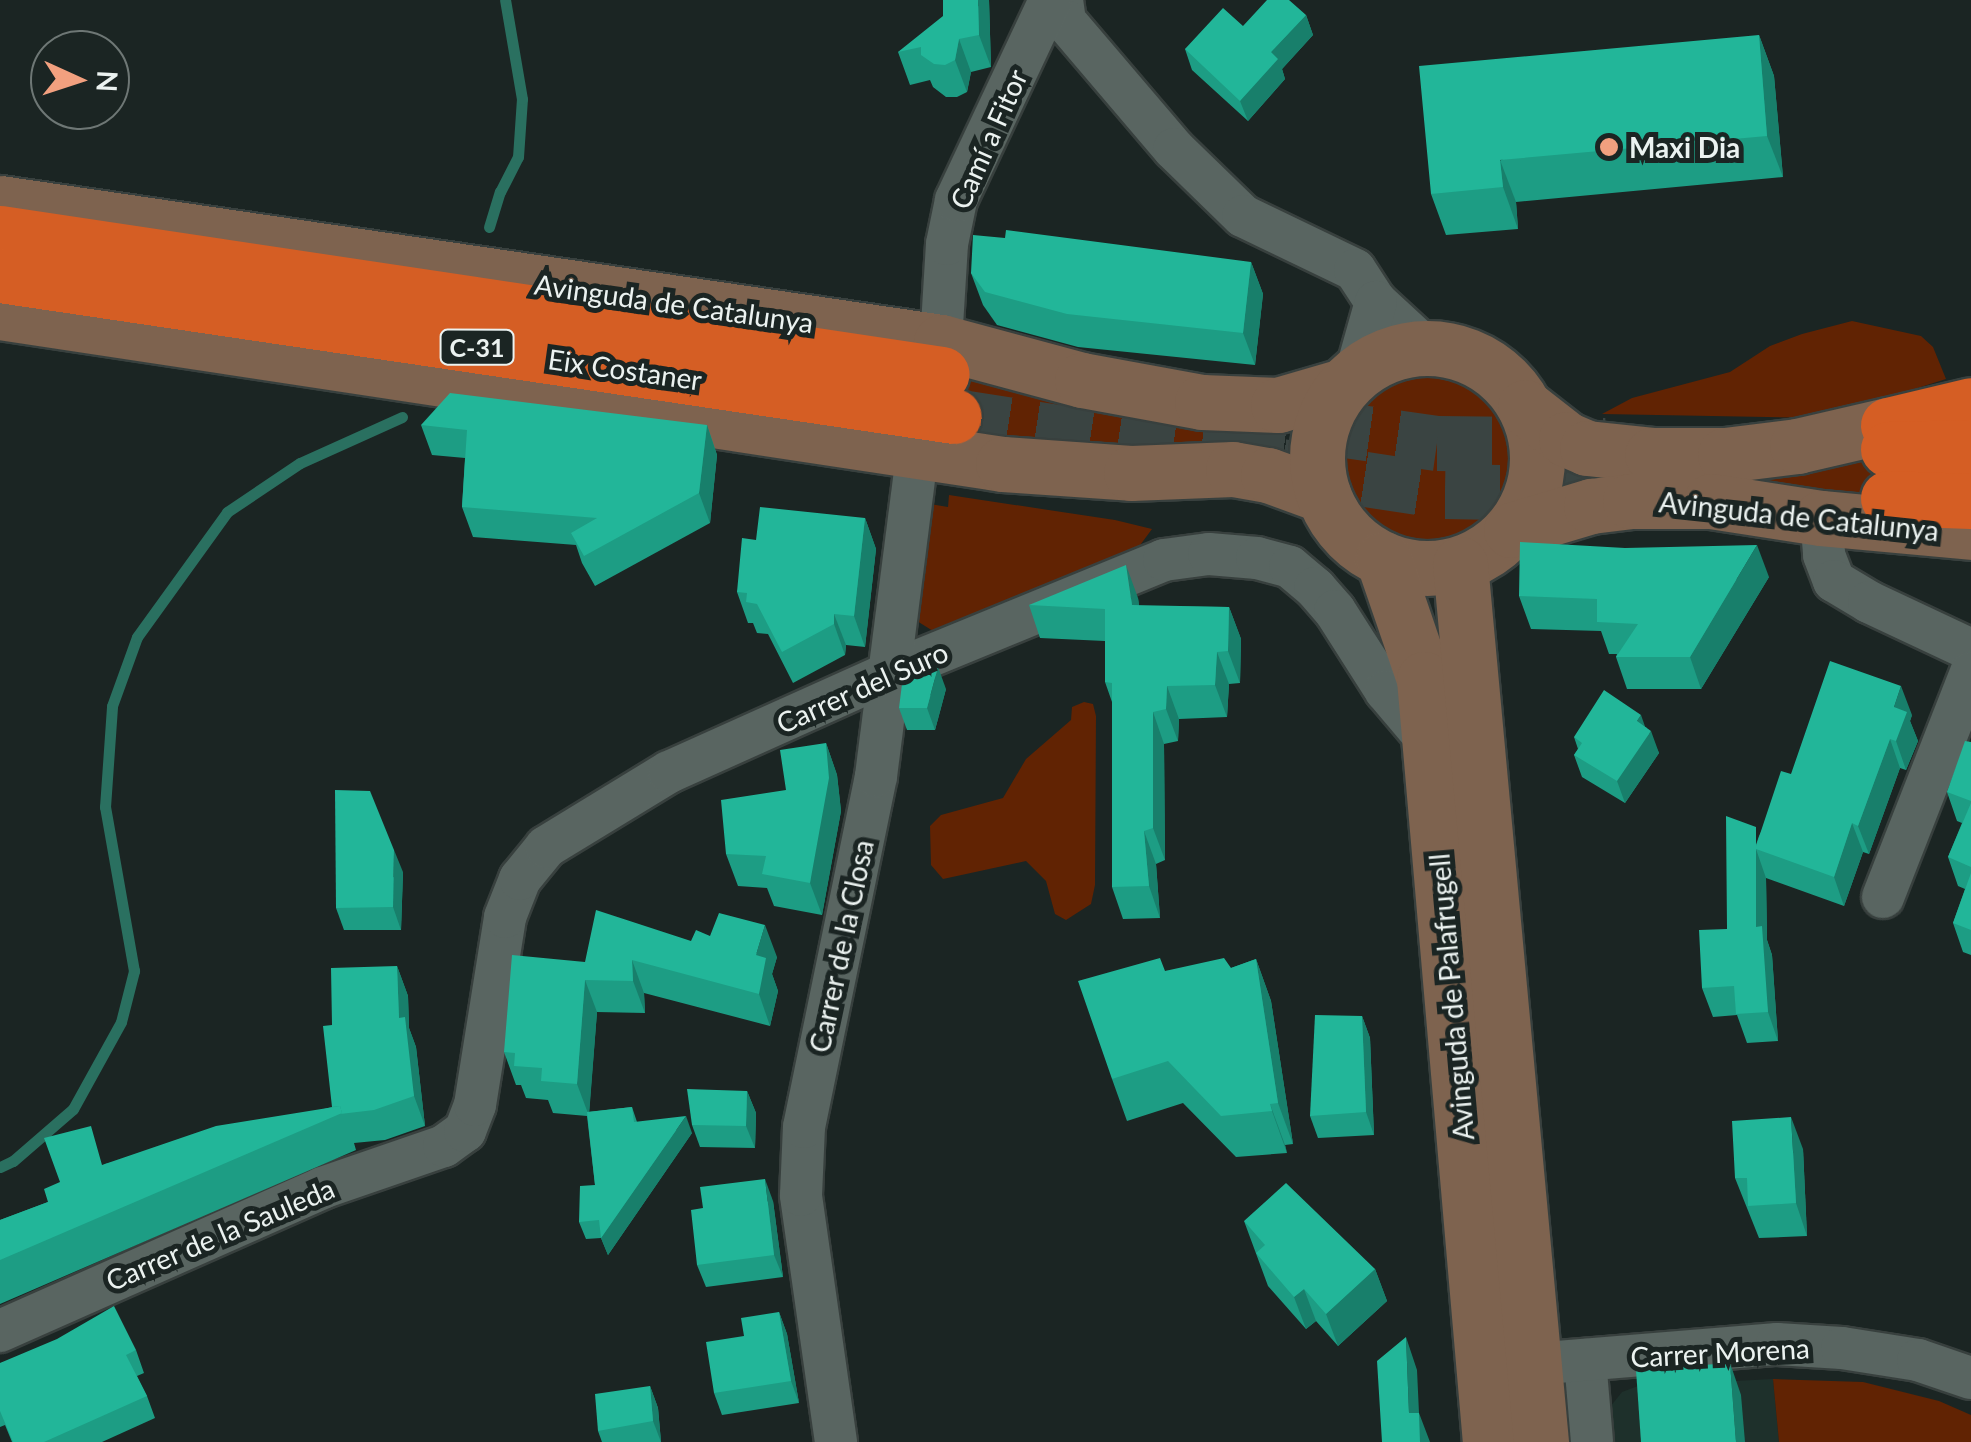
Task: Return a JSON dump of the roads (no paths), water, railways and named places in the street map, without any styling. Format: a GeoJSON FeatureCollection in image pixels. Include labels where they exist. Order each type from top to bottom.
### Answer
{"type":"FeatureCollection","features":[{"type":"Feature","properties":{"kind":"highway","name":"Eix Costaner"},"geometry":{"type":"LineString","coordinates":[[0,233],[939,395]]}},
{"type":"Feature","properties":{"kind":"highway","name":"Eix Costaner"},"geometry":{"type":"LineString","coordinates":[[0,275],[939,395]]}},
{"type":"Feature","properties":{"kind":"highway"},"geometry":{"type":"LineString","coordinates":[[1888,457],[1971,405]]}},
{"type":"Feature","properties":{"kind":"highway"},"geometry":{"type":"LineString","coordinates":[[1888,457],[1971,447]]}},
{"type":"Feature","properties":{"kind":"highway"},"geometry":{"type":"LineString","coordinates":[[1888,457],[1971,500]]}},
{"type":"Feature","properties":{"kind":"main road","name":"Avinguda de Catalunya"},"geometry":{"type":"LineString","coordinates":[[0,203],[939,395],[1083,472],[1233,469],[1268,475],[1323,495]]}},
{"type":"Feature","properties":{"kind":"main road","name":"Avinguda de Catalunya"},"geometry":{"type":"LineString","coordinates":[[0,312],[939,395],[1082,380],[1202,402],[1278,405],[1350,380]]}},
{"type":"Feature","properties":{"kind":"main road"},"geometry":{"type":"LineString","coordinates":[[1425,347],[1472,357],[1512,386],[1525,407],[1538,461],[1530,497],[1512,530],[1488,550],[1460,564],[1421,568],[1383,559],[1353,540],[1323,495],[1318,461],[1321,427],[1350,380],[1388,354],[1425,347]]}},
{"type":"Feature","properties":{"kind":"main road","name":"Avinguda de Catalunya"},"geometry":{"type":"LineString","coordinates":[[1525,407],[1566,439],[1587,448],[1652,455],[1725,455],[1797,446],[1888,457]]}},
{"type":"Feature","properties":{"kind":"main road","name":"Avinguda de Catalunya"},"geometry":{"type":"LineString","coordinates":[[1512,530],[1591,506],[1630,500],[1711,502],[1821,518],[1971,532]]}},
{"type":"Feature","properties":{"kind":"main road","name":"Avinguda de Palafrugell"},"geometry":{"type":"LineString","coordinates":[[1383,559],[1424,679],[1490,1442]]}},
{"type":"Feature","properties":{"kind":"main road","name":"Avinguda de Palafrugell"},"geometry":{"type":"LineString","coordinates":[[1460,564],[1559,1362],[1541,1442]]}},
{"type":"Feature","properties":{"kind":"street","name":"Camí a Fitor"},"geometry":{"type":"LineString","coordinates":[[939,395],[947,244],[956,200],[1050,0]]}},
{"type":"Feature","properties":{"kind":"street"},"geometry":{"type":"LineString","coordinates":[[1062,0],[1065,21],[1174,149],[1242,216],[1355,270],[1376,302],[1425,347]]}},
{"type":"Feature","properties":{"kind":"street"},"geometry":{"type":"LineString","coordinates":[[1350,380],[1376,302]]}},
{"type":"Feature","properties":{"kind":"street","name":"Carrer de la Closa"},"geometry":{"type":"LineString","coordinates":[[836,1442],[801,1196],[803,1143],[876,776],[939,395]]}},
{"type":"Feature","properties":{"kind":"street"},"geometry":{"type":"LineString","coordinates":[[1821,518],[1824,555],[1834,580],[1868,602],[1971,650]]}},
{"type":"Feature","properties":{"kind":"street","name":"Carrer del Suro"},"geometry":{"type":"LineString","coordinates":[[444,1146],[466,1132],[474,1105],[505,916],[520,879],[546,847],[669,772],[891,672],[1164,560],[1209,554],[1257,558],[1290,567],[1335,611],[1386,691],[1430,743]]}},
{"type":"Feature","properties":{"kind":"street"},"geometry":{"type":"LineString","coordinates":[[1883,897],[1971,673]]}},
{"type":"Feature","properties":{"kind":"street","name":"Carrer de la Sauleda"},"geometry":{"type":"LineString","coordinates":[[0,1330],[322,1188],[444,1146]]}},
{"type":"Feature","properties":{"kind":"street","name":"Carrer Morena"},"geometry":{"type":"LineString","coordinates":[[1559,1362],[1776,1344],[1842,1348],[1918,1360],[1971,1378]]}},
{"type":"Feature","properties":{"kind":"street","name":"Avinguda de Palafrugell"},"geometry":{"type":"LineString","coordinates":[[1559,1362],[1592,1442]]}},
{"type":"Feature","properties":{"kind":"waterway"},"geometry":{"type":"LineString","coordinates":[[489,227],[500,192],[518,157],[522,99],[505,0]]}},
{"type":"Feature","properties":{"kind":"waterway"},"geometry":{"type":"LineString","coordinates":[[0,1167],[13,1161],[73,1109],[121,1022],[134,971],[105,807],[112,706],[137,637],[227,512],[300,463],[402,417]]}},
{"type":"Feature","properties":{"kind":"tunnel"},"geometry":{"type":"LineString","coordinates":[[1233,414],[1437,443],[1605,445]]}},
{"type":"Feature","properties":{"kind":"tunnel"},"geometry":{"type":"LineString","coordinates":[[954,416],[1445,491],[1615,494]]}},
{"type":"Feature","properties":{"kind":"place","name":"Maxi Dia"},"geometry":{"type":"Point","coordinates":[1609,147]}}]}
